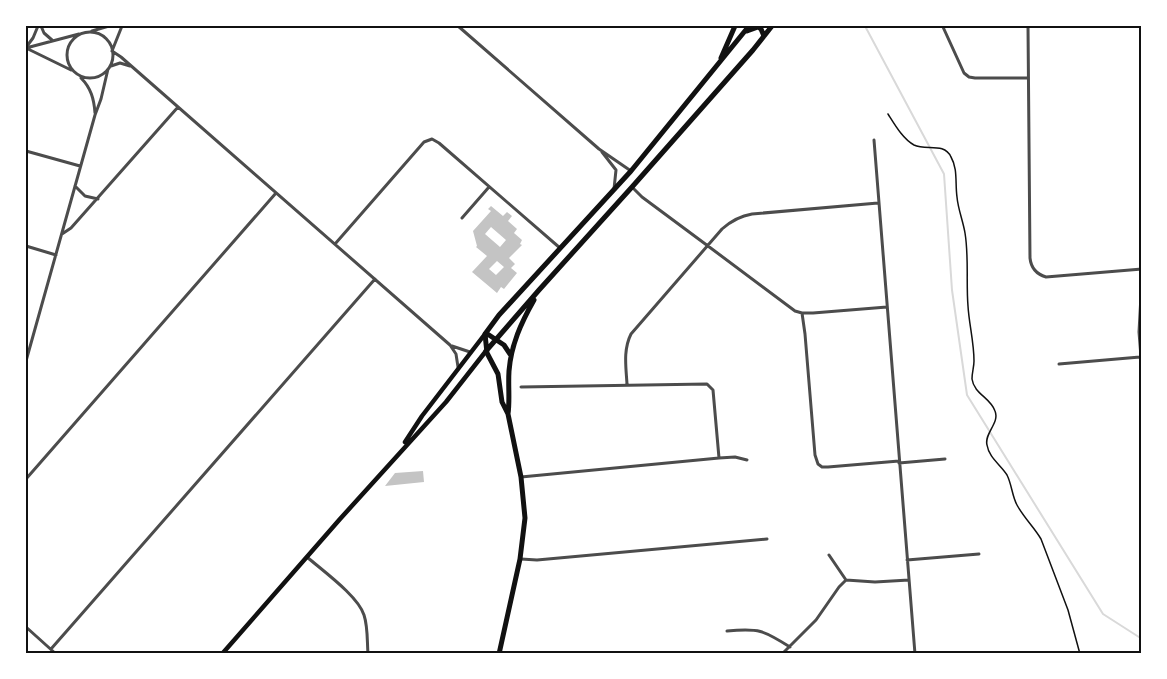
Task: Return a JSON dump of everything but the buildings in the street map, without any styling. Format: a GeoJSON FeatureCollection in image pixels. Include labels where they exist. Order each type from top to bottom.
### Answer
{"type":"FeatureCollection","features":[{"type":"Feature","properties":{"kind":"highway"},"geometry":{"type":"LineString","coordinates":[[718,65],[735,26]]}},
{"type":"Feature","properties":{"kind":"highway"},"geometry":{"type":"LineString","coordinates":[[499,654],[520,559],[525,518],[521,477],[508,414],[502,402],[498,374],[486,351],[485,333],[631,171],[749,26]]}},
{"type":"Feature","properties":{"kind":"highway"},"geometry":{"type":"LineString","coordinates":[[486,351],[772,26]]}},
{"type":"Feature","properties":{"kind":"highway"},"geometry":{"type":"LineString","coordinates":[[743,34],[758,27],[761,28],[764,36]]}},
{"type":"Feature","properties":{"kind":"highway"},"geometry":{"type":"LineString","coordinates":[[510,358],[519,329],[539,290]]}},
{"type":"Feature","properties":{"kind":"highway"},"geometry":{"type":"LineString","coordinates":[[499,315],[506,319],[516,316]]}},
{"type":"Feature","properties":{"kind":"highway"},"geometry":{"type":"LineString","coordinates":[[485,333],[496,339],[510,353],[508,414]]}},
{"type":"Feature","properties":{"kind":"main road"},"geometry":{"type":"LineString","coordinates":[[399,452],[422,416],[485,333]]}},
{"type":"Feature","properties":{"kind":"main road"},"geometry":{"type":"LineString","coordinates":[[222,654],[399,452],[446,402],[486,351]]}},
{"type":"Feature","properties":{"kind":"street"},"geometry":{"type":"LineString","coordinates":[[26,48],[39,26],[53,40]]}},
{"type":"Feature","properties":{"kind":"street"},"geometry":{"type":"LineString","coordinates":[[26,48],[109,26]]}},
{"type":"Feature","properties":{"kind":"street"},"geometry":{"type":"LineString","coordinates":[[112,51],[122,26]]}},
{"type":"Feature","properties":{"kind":"street"},"geometry":{"type":"LineString","coordinates":[[458,26],[598,149],[631,171]]}},
{"type":"Feature","properties":{"kind":"street"},"geometry":{"type":"LineString","coordinates":[[1028,26],[1029,258],[1032,266],[1038,274],[1046,277],[1142,269]]}},
{"type":"Feature","properties":{"kind":"street"},"geometry":{"type":"LineString","coordinates":[[943,27],[962,69],[969,77],[1028,78]]}},
{"type":"Feature","properties":{"kind":"street"},"geometry":{"type":"LineString","coordinates":[[26,362],[112,60],[110,44],[103,37],[85,33],[72,41],[67,51],[68,61],[74,72],[89,88],[94,102],[95,115]]}},
{"type":"Feature","properties":{"kind":"street"},"geometry":{"type":"LineString","coordinates":[[26,48],[82,77],[91,78],[102,75],[109,68],[122,63],[134,69]]}},
{"type":"Feature","properties":{"kind":"street"},"geometry":{"type":"LineString","coordinates":[[112,51],[450,345],[456,354],[458,368]]}},
{"type":"Feature","properties":{"kind":"street"},"geometry":{"type":"LineString","coordinates":[[61,234],[70,229],[98,199],[178,107]]}},
{"type":"Feature","properties":{"kind":"street"},"geometry":{"type":"LineString","coordinates":[[335,244],[426,141],[432,139],[560,248]]}},
{"type":"Feature","properties":{"kind":"street"},"geometry":{"type":"LineString","coordinates":[[874,140],[915,654]]}},
{"type":"Feature","properties":{"kind":"street"},"geometry":{"type":"LineString","coordinates":[[598,149],[616,170],[614,189]]}},
{"type":"Feature","properties":{"kind":"street"},"geometry":{"type":"LineString","coordinates":[[26,151],[80,166]]}},
{"type":"Feature","properties":{"kind":"street"},"geometry":{"type":"LineString","coordinates":[[75,186],[85,196],[98,199]]}},
{"type":"Feature","properties":{"kind":"street"},"geometry":{"type":"LineString","coordinates":[[462,218],[489,187]]}},
{"type":"Feature","properties":{"kind":"street"},"geometry":{"type":"LineString","coordinates":[[632,187],[642,197],[792,309],[802,313],[813,313],[886,307]]}},
{"type":"Feature","properties":{"kind":"street"},"geometry":{"type":"LineString","coordinates":[[26,479],[276,193]]}},
{"type":"Feature","properties":{"kind":"street"},"geometry":{"type":"LineString","coordinates":[[627,384],[626,352],[631,334],[726,225],[746,215],[878,203]]}},
{"type":"Feature","properties":{"kind":"street"},"geometry":{"type":"LineString","coordinates":[[26,246],[56,255]]}},
{"type":"Feature","properties":{"kind":"street"},"geometry":{"type":"LineString","coordinates":[[1142,277],[1139,321],[1142,370]]}},
{"type":"Feature","properties":{"kind":"street"},"geometry":{"type":"LineString","coordinates":[[51,649],[375,279]]}},
{"type":"Feature","properties":{"kind":"street"},"geometry":{"type":"LineString","coordinates":[[802,313],[815,455],[818,465],[828,467],[945,459]]}},
{"type":"Feature","properties":{"kind":"street"},"geometry":{"type":"LineString","coordinates":[[26,342],[30,344]]}},
{"type":"Feature","properties":{"kind":"street"},"geometry":{"type":"LineString","coordinates":[[450,345],[471,352]]}},
{"type":"Feature","properties":{"kind":"street"},"geometry":{"type":"LineString","coordinates":[[1059,364],[1140,357]]}},
{"type":"Feature","properties":{"kind":"street"},"geometry":{"type":"LineString","coordinates":[[521,387],[704,383],[713,390],[719,458]]}},
{"type":"Feature","properties":{"kind":"street"},"geometry":{"type":"LineString","coordinates":[[521,477],[719,458],[735,457],[747,460]]}},
{"type":"Feature","properties":{"kind":"street"},"geometry":{"type":"LineString","coordinates":[[520,559],[537,560],[767,539]]}},
{"type":"Feature","properties":{"kind":"street"},"geometry":{"type":"LineString","coordinates":[[907,560],[979,554]]}},
{"type":"Feature","properties":{"kind":"street"},"geometry":{"type":"LineString","coordinates":[[829,555],[846,580]]}},
{"type":"Feature","properties":{"kind":"street"},"geometry":{"type":"LineString","coordinates":[[307,557],[359,605],[365,621],[368,654]]}},
{"type":"Feature","properties":{"kind":"street"},"geometry":{"type":"LineString","coordinates":[[782,654],[816,620],[846,580],[875,582],[909,580]]}},
{"type":"Feature","properties":{"kind":"street"},"geometry":{"type":"LineString","coordinates":[[26,627],[56,654]]}},
{"type":"Feature","properties":{"kind":"street"},"geometry":{"type":"LineString","coordinates":[[727,631],[749,629],[761,631],[790,647]]}},
{"type":"Feature","properties":{"kind":"path"},"geometry":{"type":"LineString","coordinates":[[888,114],[909,142],[918,147],[946,150],[951,156],[956,175],[957,198],[965,231],[968,306],[974,361],[973,384],[995,410],[997,418],[987,436],[986,445],[989,453],[1008,477],[1014,500],[1019,509],[1041,539],[1068,610],[1080,654]]}},
{"type":"Feature","properties":{"kind":"waterway"},"geometry":{"type":"LineString","coordinates":[[865,26],[944,174],[952,290],[967,395],[1103,614],[1142,639]]}}]}
